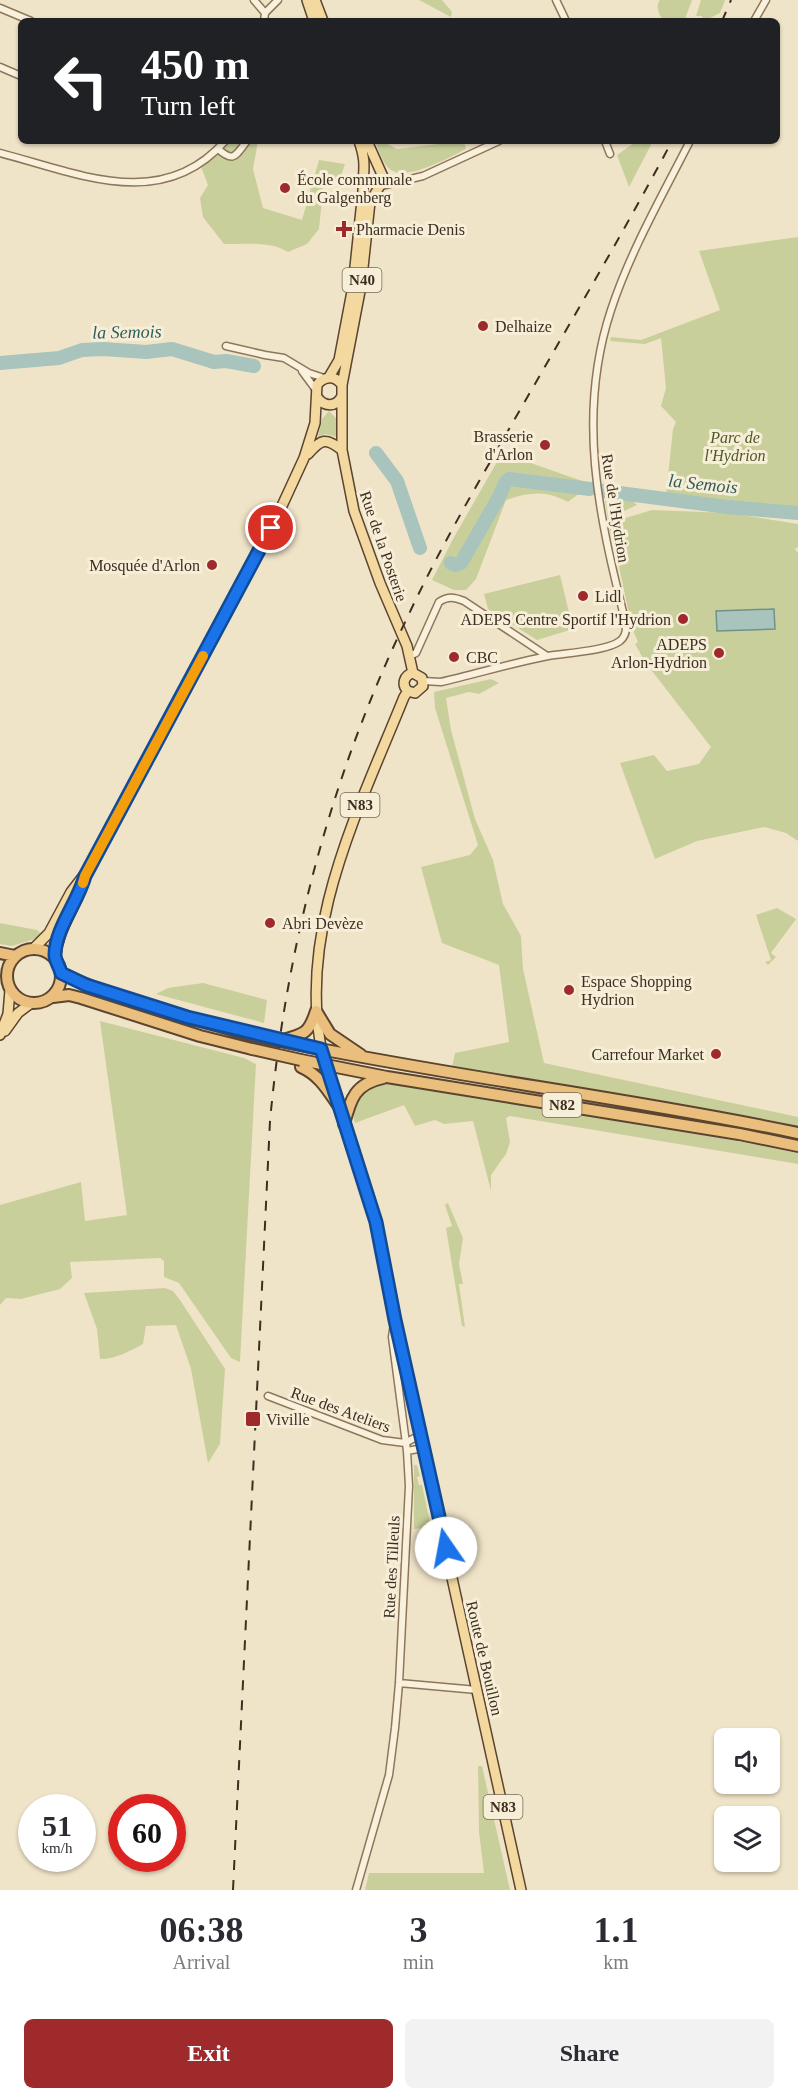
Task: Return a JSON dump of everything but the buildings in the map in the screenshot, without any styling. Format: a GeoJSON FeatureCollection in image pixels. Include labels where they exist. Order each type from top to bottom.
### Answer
{"type":"FeatureCollection","features":[{"type":"Feature","properties":{"kind":"highway"},"geometry":{"type":"LineString","coordinates":[[33,949],[49,953],[55,959],[61,973],[61,982],[52,997]]}},
{"type":"Feature","properties":{"kind":"highway","name":"N40"},"geometry":{"type":"LineString","coordinates":[[15,956],[33,949]]}},
{"type":"Feature","properties":{"kind":"highway"},"geometry":{"type":"LineString","coordinates":[[0,952],[15,956],[3,975],[10,990],[19,999],[30,1004],[38,1004],[52,997],[69,995],[200,1036],[274,1054],[301,1064],[312,1072],[320,1079],[338,1105]]}},
{"type":"Feature","properties":{"kind":"highway","name":"N82"},"geometry":{"type":"LineString","coordinates":[[61,973],[86,985],[178,1014],[280,1041],[302,1040],[321,1049],[364,1058],[728,1119],[798,1133]]}},
{"type":"Feature","properties":{"kind":"highway"},"geometry":{"type":"LineString","coordinates":[[302,1040],[311,1026],[316,1011]]}},
{"type":"Feature","properties":{"kind":"highway"},"geometry":{"type":"LineString","coordinates":[[316,1011],[330,1034],[364,1058]]}},
{"type":"Feature","properties":{"kind":"highway","name":"N82"},"geometry":{"type":"LineString","coordinates":[[301,1064],[326,1065],[739,1134],[798,1146]]}},
{"type":"Feature","properties":{"kind":"highway"},"geometry":{"type":"LineString","coordinates":[[344,1124],[353,1094],[362,1086],[387,1077]]}},
{"type":"Feature","properties":{"kind":"main road"},"geometry":{"type":"LineString","coordinates":[[307,0],[313,18]]}},
{"type":"Feature","properties":{"kind":"main road"},"geometry":{"type":"LineString","coordinates":[[315,0],[322,18]]}},
{"type":"Feature","properties":{"kind":"main road","name":"N40"},"geometry":{"type":"LineString","coordinates":[[33,949],[49,933],[71,892],[85,876],[230,606],[304,458],[315,423],[317,385],[327,378],[339,360],[353,286],[365,160],[360,144]]}},
{"type":"Feature","properties":{"kind":"main road","name":"N40"},"geometry":{"type":"LineString","coordinates":[[315,423],[330,405],[338,402],[342,390],[361,286],[370,202],[384,179],[368,144]]}},
{"type":"Feature","properties":{"kind":"main road"},"geometry":{"type":"LineString","coordinates":[[364,171],[373,167],[381,171]]}},
{"type":"Feature","properties":{"kind":"main road"},"geometry":{"type":"LineString","coordinates":[[363,182],[369,188],[380,187]]}},
{"type":"Feature","properties":{"kind":"main road"},"geometry":{"type":"LineString","coordinates":[[327,378],[334,378],[342,390]]}},
{"type":"Feature","properties":{"kind":"main road","name":"Rue de la Posterie"},"geometry":{"type":"LineString","coordinates":[[321,1049],[316,1011],[317,968],[334,881],[366,791],[408,691],[404,680],[413,673],[410,657],[354,511],[342,450],[342,390]]}},
{"type":"Feature","properties":{"kind":"main road"},"geometry":{"type":"LineString","coordinates":[[316,393],[320,402],[330,405],[342,424]]}},
{"type":"Feature","properties":{"kind":"main road"},"geometry":{"type":"LineString","coordinates":[[304,458],[322,441],[332,442],[342,450]]}},
{"type":"Feature","properties":{"kind":"main road"},"geometry":{"type":"LineString","coordinates":[[408,691],[412,693],[422,688],[423,681],[420,676],[413,673]]}},
{"type":"Feature","properties":{"kind":"main road","name":"N40"},"geometry":{"type":"LineString","coordinates":[[55,959],[59,934],[81,892],[85,876]]}},
{"type":"Feature","properties":{"kind":"main road"},"geometry":{"type":"LineString","coordinates":[[0,1037],[8,1014],[10,990]]}},
{"type":"Feature","properties":{"kind":"main road"},"geometry":{"type":"LineString","coordinates":[[0,1037],[18,1013],[30,1004]]}},
{"type":"Feature","properties":{"kind":"main road","name":"Route de Bouillon"},"geometry":{"type":"LineString","coordinates":[[321,1049],[376,1222],[395,1320],[521,1890]]}},
{"type":"Feature","properties":{"kind":"street"},"geometry":{"type":"LineString","coordinates":[[254,0],[265,13]]}},
{"type":"Feature","properties":{"kind":"street"},"geometry":{"type":"LineString","coordinates":[[264,18],[265,13],[278,0]]}},
{"type":"Feature","properties":{"kind":"street"},"geometry":{"type":"LineString","coordinates":[[556,0],[565,18]]}},
{"type":"Feature","properties":{"kind":"street"},"geometry":{"type":"LineString","coordinates":[[756,18],[766,0]]}},
{"type":"Feature","properties":{"kind":"street"},"geometry":{"type":"LineString","coordinates":[[0,8],[24,18]]}},
{"type":"Feature","properties":{"kind":"street"},"geometry":{"type":"LineString","coordinates":[[0,67],[18,75]]}},
{"type":"Feature","properties":{"kind":"street"},"geometry":{"type":"LineString","coordinates":[[0,153],[78,174],[123,183],[150,182],[173,177],[193,168],[211,156],[222,144]]}},
{"type":"Feature","properties":{"kind":"street"},"geometry":{"type":"LineString","coordinates":[[218,149],[231,158],[245,144]]}},
{"type":"Feature","properties":{"kind":"street"},"geometry":{"type":"LineString","coordinates":[[380,187],[423,176],[493,144]]}},
{"type":"Feature","properties":{"kind":"street"},"geometry":{"type":"LineString","coordinates":[[606,144],[610,154]]}},
{"type":"Feature","properties":{"kind":"street","name":"Rue de l'Hydrion"},"geometry":{"type":"LineString","coordinates":[[423,681],[441,682],[547,656],[608,646],[621,641],[624,637],[627,627],[607,546],[596,483],[592,439],[593,405],[603,338],[611,309],[631,261],[689,144]]}},
{"type":"Feature","properties":{"kind":"street"},"geometry":{"type":"LineString","coordinates":[[381,171],[400,181]]}},
{"type":"Feature","properties":{"kind":"street"},"geometry":{"type":"LineString","coordinates":[[226,346],[265,356],[284,357],[309,373],[327,378]]}},
{"type":"Feature","properties":{"kind":"street"},"geometry":{"type":"LineString","coordinates":[[296,364],[316,393]]}},
{"type":"Feature","properties":{"kind":"street"},"geometry":{"type":"LineString","coordinates":[[410,657],[416,653],[439,602],[455,597],[547,656]]}},
{"type":"Feature","properties":{"kind":"street","name":"Rue des Tilleuls"},"geometry":{"type":"LineString","coordinates":[[356,1890],[389,1775],[399,1683],[409,1486],[407,1451],[392,1337],[395,1320]]}},
{"type":"Feature","properties":{"kind":"street","name":"Rue des Ateliers"},"geometry":{"type":"LineString","coordinates":[[268,1396],[382,1440],[405,1443]]}},
{"type":"Feature","properties":{"kind":"street"},"geometry":{"type":"LineString","coordinates":[[405,1443],[420,1435]]}},
{"type":"Feature","properties":{"kind":"street"},"geometry":{"type":"LineString","coordinates":[[407,1451],[423,1448]]}},
{"type":"Feature","properties":{"kind":"street"},"geometry":{"type":"LineString","coordinates":[[399,1683],[477,1690]]}},
{"type":"Feature","properties":{"kind":"green space"},"geometry":{"type":"Polygon","coordinates":[[[419,0],[442,0],[452,12],[451,17],[419,0]]]}},
{"type":"Feature","properties":{"kind":"green space"},"geometry":{"type":"Polygon","coordinates":[[[660,0],[692,0],[685,18],[662,18],[658,11],[660,0]]]}},
{"type":"Feature","properties":{"kind":"green space"},"geometry":{"type":"Polygon","coordinates":[[[701,0],[725,0],[720,13],[710,18],[696,16],[701,0]]]}},
{"type":"Feature","properties":{"kind":"green space"},"geometry":{"type":"Polygon","coordinates":[[[222,144],[257,144],[253,169],[263,208],[302,220],[319,160],[345,164],[340,179],[324,180],[319,229],[307,244],[288,252],[266,245],[224,244],[203,217],[200,198],[208,185],[200,164],[222,144]]]}},
{"type":"Feature","properties":{"kind":"green space"},"geometry":{"type":"Polygon","coordinates":[[[376,144],[388,144],[397,149],[439,144],[465,144],[466,149],[429,167],[398,173],[391,170],[381,157],[376,144]]]}},
{"type":"Feature","properties":{"kind":"green space"},"geometry":{"type":"Polygon","coordinates":[[[633,144],[651,144],[629,187],[617,155],[633,144]]]}},
{"type":"Feature","properties":{"kind":"green space","name":"Parc de l'Hydrion"},"geometry":{"type":"Polygon","coordinates":[[[798,237],[798,517],[665,504],[673,429],[676,422],[661,406],[666,388],[661,338],[645,344],[610,341],[611,337],[641,340],[720,310],[699,251],[798,237]]]}},
{"type":"Feature","properties":{"kind":"green space"},"geometry":{"type":"Polygon","coordinates":[[[329,411],[336,418],[337,437],[325,434],[318,437],[322,419],[329,411]]]}},
{"type":"Feature","properties":{"kind":"green space"},"geometry":{"type":"Polygon","coordinates":[[[502,453],[588,483],[589,486],[568,502],[545,494],[522,495],[506,500],[476,579],[466,590],[454,590],[432,580],[502,453]]]}},
{"type":"Feature","properties":{"kind":"green space","name":"ADEPS Arlon-Hydrion"},"geometry":{"type":"Polygon","coordinates":[[[630,498],[637,505],[622,512],[622,519],[652,510],[729,513],[798,524],[798,547],[795,549],[798,553],[798,841],[786,833],[764,827],[697,841],[655,859],[620,763],[654,755],[667,771],[699,764],[711,747],[645,662],[635,644],[638,642],[632,628],[617,557],[619,556],[611,536],[605,501],[619,503],[630,498]]]}},
{"type":"Feature","properties":{"kind":"green space"},"geometry":{"type":"Polygon","coordinates":[[[560,575],[573,629],[537,640],[488,609],[484,594],[560,575]]]}},
{"type":"Feature","properties":{"kind":"green space"},"geometry":{"type":"Polygon","coordinates":[[[491,679],[499,683],[479,694],[469,692],[446,698],[451,730],[475,819],[493,860],[503,904],[521,936],[523,969],[544,1063],[798,1117],[798,1127],[703,1108],[452,1067],[455,1053],[509,1042],[499,965],[442,943],[421,867],[470,855],[478,845],[435,708],[434,692],[491,679]]]}},
{"type":"Feature","properties":{"kind":"green space"},"geometry":{"type":"Polygon","coordinates":[[[777,908],[796,919],[771,953],[776,957],[768,965],[765,962],[771,960],[756,915],[777,908]]]}},
{"type":"Feature","properties":{"kind":"green space"},"geometry":{"type":"Polygon","coordinates":[[[0,923],[37,930],[41,934],[38,938],[12,946],[0,944],[0,923]]]}},
{"type":"Feature","properties":{"kind":"green space"},"geometry":{"type":"Polygon","coordinates":[[[203,983],[267,1000],[264,1023],[156,994],[168,988],[203,983]]]}},
{"type":"Feature","properties":{"kind":"green space"},"geometry":{"type":"Polygon","coordinates":[[[100,1021],[244,1058],[256,1064],[240,1362],[231,1358],[179,1283],[164,1277],[164,1261],[160,1258],[70,1262],[72,1278],[60,1289],[21,1299],[6,1298],[0,1305],[0,1205],[81,1182],[85,1221],[127,1215],[100,1021]]]}},
{"type":"Feature","properties":{"kind":"green space"},"geometry":{"type":"Polygon","coordinates":[[[386,1082],[743,1142],[798,1153],[798,1164],[510,1116],[506,1118],[510,1142],[506,1154],[491,1175],[491,1191],[473,1121],[444,1124],[435,1120],[415,1126],[404,1105],[355,1123],[354,1109],[364,1088],[386,1082]]]}},
{"type":"Feature","properties":{"kind":"green space"},"geometry":{"type":"Polygon","coordinates":[[[448,1203],[463,1238],[459,1264],[463,1284],[459,1284],[465,1327],[462,1326],[446,1228],[452,1226],[445,1205],[448,1203]]]}},
{"type":"Feature","properties":{"kind":"green space"},"geometry":{"type":"Polygon","coordinates":[[[165,1288],[173,1291],[180,1300],[225,1369],[220,1444],[208,1463],[191,1369],[176,1325],[146,1326],[143,1344],[117,1356],[100,1359],[97,1329],[84,1293],[165,1288]]]}},
{"type":"Feature","properties":{"kind":"green space"},"geometry":{"type":"Polygon","coordinates":[[[414,1465],[417,1465],[420,1476],[417,1477],[419,1485],[422,1485],[431,1527],[414,1529],[414,1465]]]}},
{"type":"Feature","properties":{"kind":"green space"},"geometry":{"type":"Polygon","coordinates":[[[478,1766],[482,1766],[510,1890],[365,1890],[369,1873],[484,1873],[479,1832],[478,1766]]]}},
{"type":"Feature","properties":{"kind":"water"},"geometry":{"type":"Polygon","coordinates":[[[774,609],[775,629],[717,631],[716,611],[774,609]]]}},
{"type":"Feature","properties":{"kind":"waterway","name":"la Semois"},"geometry":{"type":"LineString","coordinates":[[0,363],[59,358],[82,350],[146,352],[172,349],[214,362],[226,361],[254,366]]}},
{"type":"Feature","properties":{"kind":"waterway","name":"la Semois"},"geometry":{"type":"LineString","coordinates":[[376,453],[397,481],[420,548]]}},
{"type":"Feature","properties":{"kind":"waterway","name":"la Semois"},"geometry":{"type":"LineString","coordinates":[[451,563],[455,565],[461,563],[509,479],[590,489]]}},
{"type":"Feature","properties":{"kind":"waterway","name":"la Semois"},"geometry":{"type":"LineString","coordinates":[[604,491],[727,507],[798,513]]}},
{"type":"Feature","properties":{"kind":"railway"},"geometry":{"type":"LineString","coordinates":[[723,18],[731,0]]}},
{"type":"Feature","properties":{"kind":"railway"},"geometry":{"type":"LineString","coordinates":[[233,1890],[270,1121],[277,1056],[300,926],[316,863],[356,737],[419,593],[442,547],[670,144]]}},
{"type":"Feature","properties":{"kind":"slow traffic"},"geometry":{"type":"LineString","coordinates":[[83,883],[203,656]]}},
{"type":"Feature","properties":{"kind":"place","name":"École communale du Galgenberg"},"geometry":{"type":"Point","coordinates":[285,188]}},
{"type":"Feature","properties":{"kind":"place","name":"Pharmacie Denis"},"geometry":{"type":"Point","coordinates":[344,229]}},
{"type":"Feature","properties":{"kind":"place","name":"Delhaize"},"geometry":{"type":"Point","coordinates":[483,326]}},
{"type":"Feature","properties":{"kind":"place","name":"Brasserie d'Arlon"},"geometry":{"type":"Point","coordinates":[545,445]}},
{"type":"Feature","properties":{"kind":"place","name":"Mosquée d'Arlon"},"geometry":{"type":"Point","coordinates":[212,565]}},
{"type":"Feature","properties":{"kind":"place","name":"Lidl"},"geometry":{"type":"Point","coordinates":[583,596]}},
{"type":"Feature","properties":{"kind":"place","name":"ADEPS Centre Sportif l'Hydrion"},"geometry":{"type":"Point","coordinates":[683,619]}},
{"type":"Feature","properties":{"kind":"place","name":"ADEPS Arlon-Hydrion"},"geometry":{"type":"Point","coordinates":[719,653]}},
{"type":"Feature","properties":{"kind":"place","name":"CBC"},"geometry":{"type":"Point","coordinates":[454,657]}},
{"type":"Feature","properties":{"kind":"place","name":"Abri Devèze"},"geometry":{"type":"Point","coordinates":[270,923]}},
{"type":"Feature","properties":{"kind":"place","name":"Espace Shopping Hydrion"},"geometry":{"type":"Point","coordinates":[569,990]}},
{"type":"Feature","properties":{"kind":"place","name":"Carrefour Market"},"geometry":{"type":"Point","coordinates":[716,1054]}},
{"type":"Feature","properties":{"kind":"place","name":"Viville"},"geometry":{"type":"Point","coordinates":[253,1419]}},
{"type":"Feature","properties":{"kind":"route"},"geometry":{"type":"LineString","coordinates":[[271,528],[85,876],[81,892],[59,934],[55,959],[61,973],[86,985],[253,1035],[321,1049],[376,1222],[395,1320],[446,1548]]}}]}
